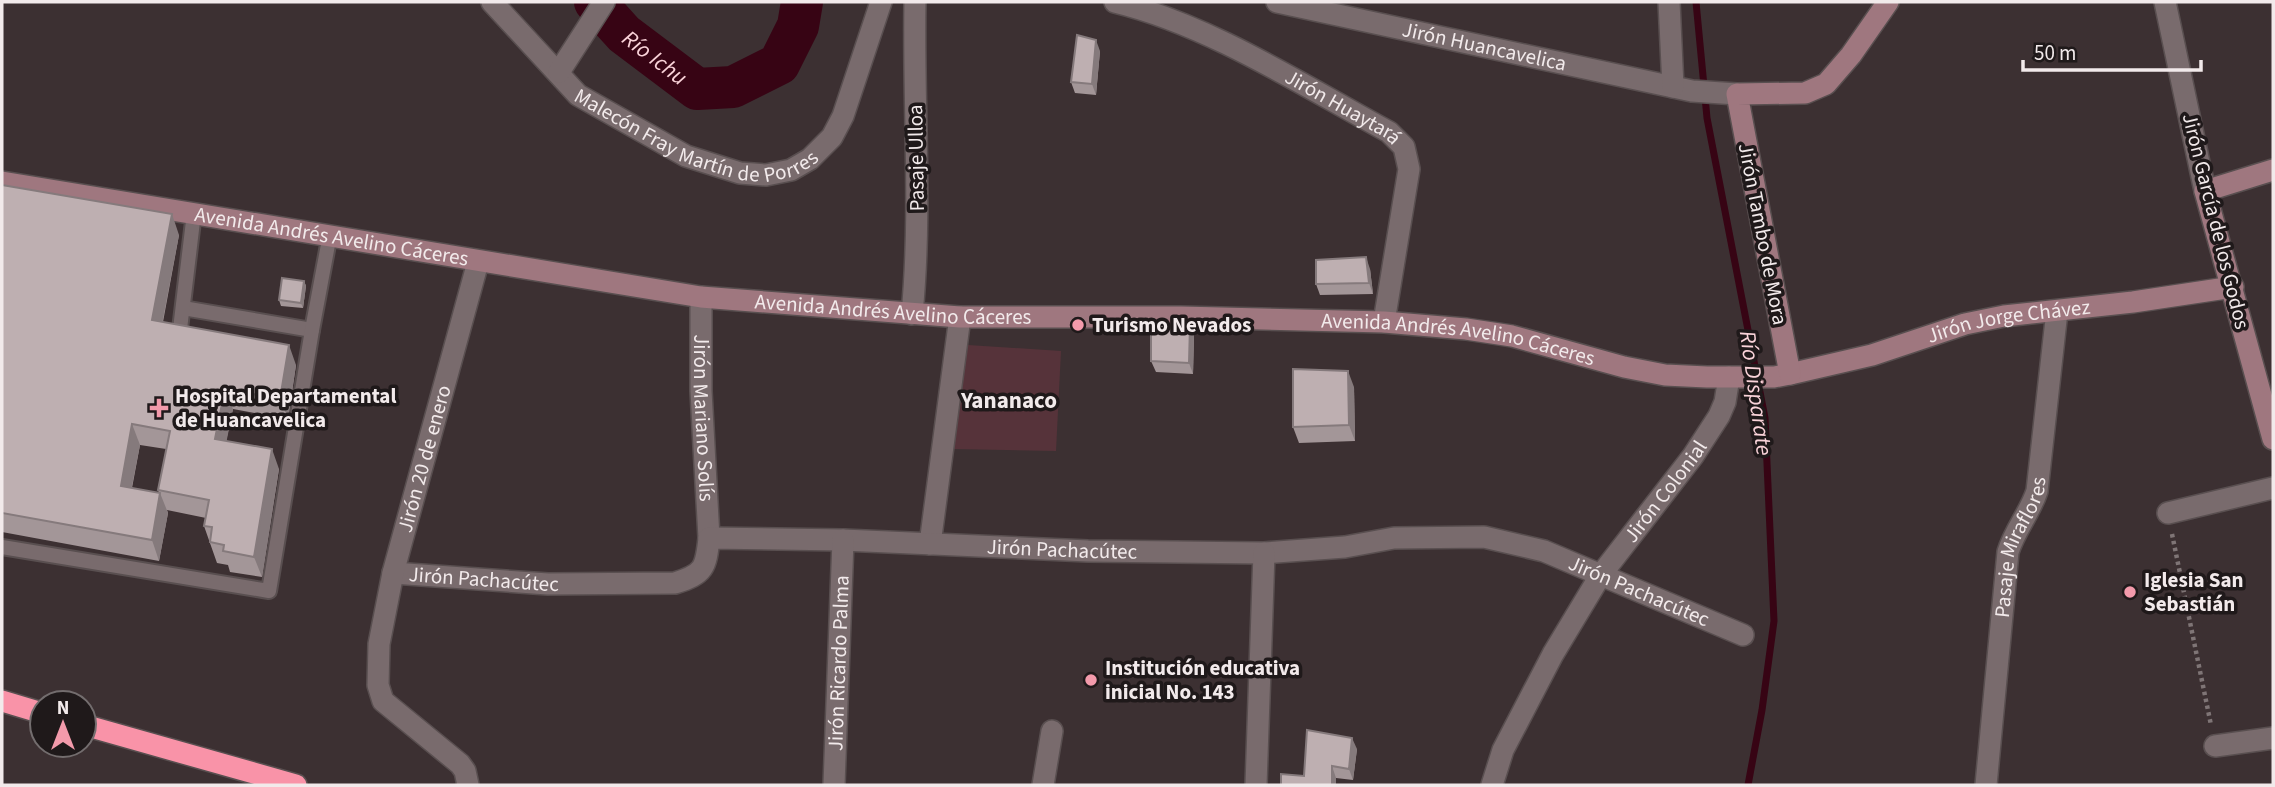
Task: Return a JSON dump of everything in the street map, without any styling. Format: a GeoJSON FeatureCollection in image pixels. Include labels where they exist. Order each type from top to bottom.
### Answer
{"type":"FeatureCollection","features":[{"type":"Feature","properties":{"kind":"highway"},"geometry":{"type":"LineString","coordinates":[[2,701],[28,709]]}},
{"type":"Feature","properties":{"kind":"highway"},"geometry":{"type":"LineString","coordinates":[[98,729],[296,785]]}},
{"type":"Feature","properties":{"kind":"main road"},"geometry":{"type":"LineString","coordinates":[[1737,94],[1805,93],[1826,84],[1851,55],[1888,2]]}},
{"type":"Feature","properties":{"kind":"main road","name":"Jirón Tambo de Mora"},"geometry":{"type":"LineString","coordinates":[[1737,94],[1782,375]]}},
{"type":"Feature","properties":{"kind":"main road"},"geometry":{"type":"LineString","coordinates":[[2205,191],[2273,170]]}},
{"type":"Feature","properties":{"kind":"main road","name":"Avenida Andrés Avelino Cáceres"},"geometry":{"type":"LineString","coordinates":[[2,182],[701,297],[960,317],[1181,317],[1384,322],[1512,336],[1624,367],[1665,375],[1782,375]]}},
{"type":"Feature","properties":{"kind":"main road","name":"Jirón García de los Godos"},"geometry":{"type":"LineString","coordinates":[[2205,191],[2273,439]]}},
{"type":"Feature","properties":{"kind":"main road","name":"Jirón Jorge Chávez"},"geometry":{"type":"LineString","coordinates":[[1782,375],[1872,355],[1965,324],[2004,316],[2232,287]]}},
{"type":"Feature","properties":{"kind":"street","name":"Malecón Fray Martín de Porres"},"geometry":{"type":"LineString","coordinates":[[492,2],[563,65],[578,95],[686,156],[740,173],[766,175],[791,170],[810,159],[832,137],[843,116],[880,4]]}},
{"type":"Feature","properties":{"kind":"street"},"geometry":{"type":"LineString","coordinates":[[563,65],[604,2]]}},
{"type":"Feature","properties":{"kind":"street"},"geometry":{"type":"LineString","coordinates":[[880,4],[916,2]]}},
{"type":"Feature","properties":{"kind":"street","name":"Pasaje Ulloa"},"geometry":{"type":"LineString","coordinates":[[912,313],[917,207],[914,71],[916,2]]}},
{"type":"Feature","properties":{"kind":"street","name":"Jirón Huaytará"},"geometry":{"type":"LineString","coordinates":[[1115,2],[1149,10],[1234,48],[1389,132],[1404,147],[1409,169],[1384,322]]}},
{"type":"Feature","properties":{"kind":"street","name":"Jirón Huancavelica"},"geometry":{"type":"LineString","coordinates":[[1277,2],[1351,9],[1693,90]]}},
{"type":"Feature","properties":{"kind":"street"},"geometry":{"type":"LineString","coordinates":[[1669,2],[1693,90],[1737,94]]}},
{"type":"Feature","properties":{"kind":"street","name":"Jirón García de los Godos"},"geometry":{"type":"LineString","coordinates":[[2165,2],[2205,191]]}},
{"type":"Feature","properties":{"kind":"street","name":"Jirón 20 de enero"},"geometry":{"type":"LineString","coordinates":[[468,785],[466,771],[460,764],[383,701],[379,693],[379,644],[393,573],[478,262]]}},
{"type":"Feature","properties":{"kind":"street","name":"Jirón Mariano Solís"},"geometry":{"type":"LineString","coordinates":[[701,297],[701,391],[709,538]]}},
{"type":"Feature","properties":{"kind":"street","name":"Pasaje Miraflores"},"geometry":{"type":"LineString","coordinates":[[1986,785],[2008,552],[2014,534],[2032,507],[2037,491],[2057,311]]}},
{"type":"Feature","properties":{"kind":"street"},"geometry":{"type":"LineString","coordinates":[[930,544],[960,317]]}},
{"type":"Feature","properties":{"kind":"street","name":"Jirón Colonial"},"geometry":{"type":"LineString","coordinates":[[1492,785],[1503,750],[1553,654],[1600,576],[1693,456],[1719,416],[1734,377]]}},
{"type":"Feature","properties":{"kind":"street"},"geometry":{"type":"LineString","coordinates":[[2168,513],[2273,488]]}},
{"type":"Feature","properties":{"kind":"street","name":"Jirón Pachacútec"},"geometry":{"type":"LineString","coordinates":[[393,573],[548,584],[675,583],[695,577],[707,564],[709,538],[843,540],[1088,551],[1264,553],[1345,547],[1394,538],[1484,537],[1544,551],[1743,635]]}},
{"type":"Feature","properties":{"kind":"street","name":"Jirón Ricardo Palma"},"geometry":{"type":"LineString","coordinates":[[834,785],[843,540]]}},
{"type":"Feature","properties":{"kind":"street"},"geometry":{"type":"LineString","coordinates":[[1256,785],[1264,553]]}},
{"type":"Feature","properties":{"kind":"street"},"geometry":{"type":"LineString","coordinates":[[1042,785],[1052,731]]}},
{"type":"Feature","properties":{"kind":"street"},"geometry":{"type":"LineString","coordinates":[[2216,746],[2273,738]]}},
{"type":"Feature","properties":{"kind":"lane"},"geometry":{"type":"LineString","coordinates":[[180,328],[194,213]]}},
{"type":"Feature","properties":{"kind":"lane"},"geometry":{"type":"LineString","coordinates":[[2,547],[269,591],[330,234]]}},
{"type":"Feature","properties":{"kind":"lane"},"geometry":{"type":"LineString","coordinates":[[183,308],[312,330]]}},
{"type":"Feature","properties":{"kind":"path"},"geometry":{"type":"LineString","coordinates":[[2168,513],[2216,746]]}},
{"type":"Feature","properties":{"kind":"shaded area"},"geometry":{"type":"Polygon","coordinates":[[[968,345],[1061,351],[1056,451],[952,449],[968,345]]]}},
{"type":"Feature","properties":{"kind":"building"},"geometry":{"type":"Polygon","coordinates":[[[1077,35],[1096,40],[1092,84],[1071,82],[1077,35]]]}},
{"type":"Feature","properties":{"kind":"building"},"geometry":{"type":"Polygon","coordinates":[[[2,185],[172,214],[152,320],[289,345],[280,399],[225,389],[215,439],[272,449],[254,557],[223,551],[224,545],[210,542],[212,527],[204,526],[209,500],[158,490],[170,431],[132,424],[121,486],[160,493],[152,540],[2,513],[2,185]]]}},
{"type":"Feature","properties":{"kind":"building"},"geometry":{"type":"Polygon","coordinates":[[[1366,257],[1369,283],[1316,284],[1316,260],[1366,257]]]}},
{"type":"Feature","properties":{"kind":"building"},"geometry":{"type":"Polygon","coordinates":[[[282,278],[304,281],[301,303],[279,300],[282,278]]]}},
{"type":"Feature","properties":{"kind":"building"},"geometry":{"type":"Polygon","coordinates":[[[1190,325],[1189,363],[1151,361],[1151,326],[1190,325]]]}},
{"type":"Feature","properties":{"kind":"building"},"geometry":{"type":"Polygon","coordinates":[[[1293,369],[1348,371],[1349,425],[1293,427],[1293,369]]]}},
{"type":"Feature","properties":{"kind":"building"},"geometry":{"type":"Polygon","coordinates":[[[1307,730],[1352,738],[1349,769],[1332,766],[1332,785],[1281,785],[1281,774],[1304,776],[1307,730]]]}},
{"type":"Feature","properties":{"kind":"waterway","name":"Río Ichu"},"geometry":{"type":"LineString","coordinates":[[595,2],[624,34],[697,89],[733,87],[779,64],[798,26],[802,2]]}},
{"type":"Feature","properties":{"kind":"waterway","name":"Río Disparate"},"geometry":{"type":"LineString","coordinates":[[1696,2],[1707,118],[1765,418],[1774,621],[1748,785]]}},
{"type":"Feature","properties":{"kind":"place","name":"Turismo Nevados"},"geometry":{"type":"Point","coordinates":[1078,325]}},
{"type":"Feature","properties":{"kind":"place","name":"Hospital Departamental de Huancavelica"},"geometry":{"type":"Point","coordinates":[159,408]}},
{"type":"Feature","properties":{"kind":"place","name":"Iglesia San Sebastián"},"geometry":{"type":"Point","coordinates":[2130,592]}},
{"type":"Feature","properties":{"kind":"place","name":"Institución educativa inicial No. 143"},"geometry":{"type":"Point","coordinates":[1091,680]}},
{"type":"Feature","properties":{"kind":"district","name":"Yananaco"},"geometry":{"type":"Point","coordinates":[1009,400]}}]}
